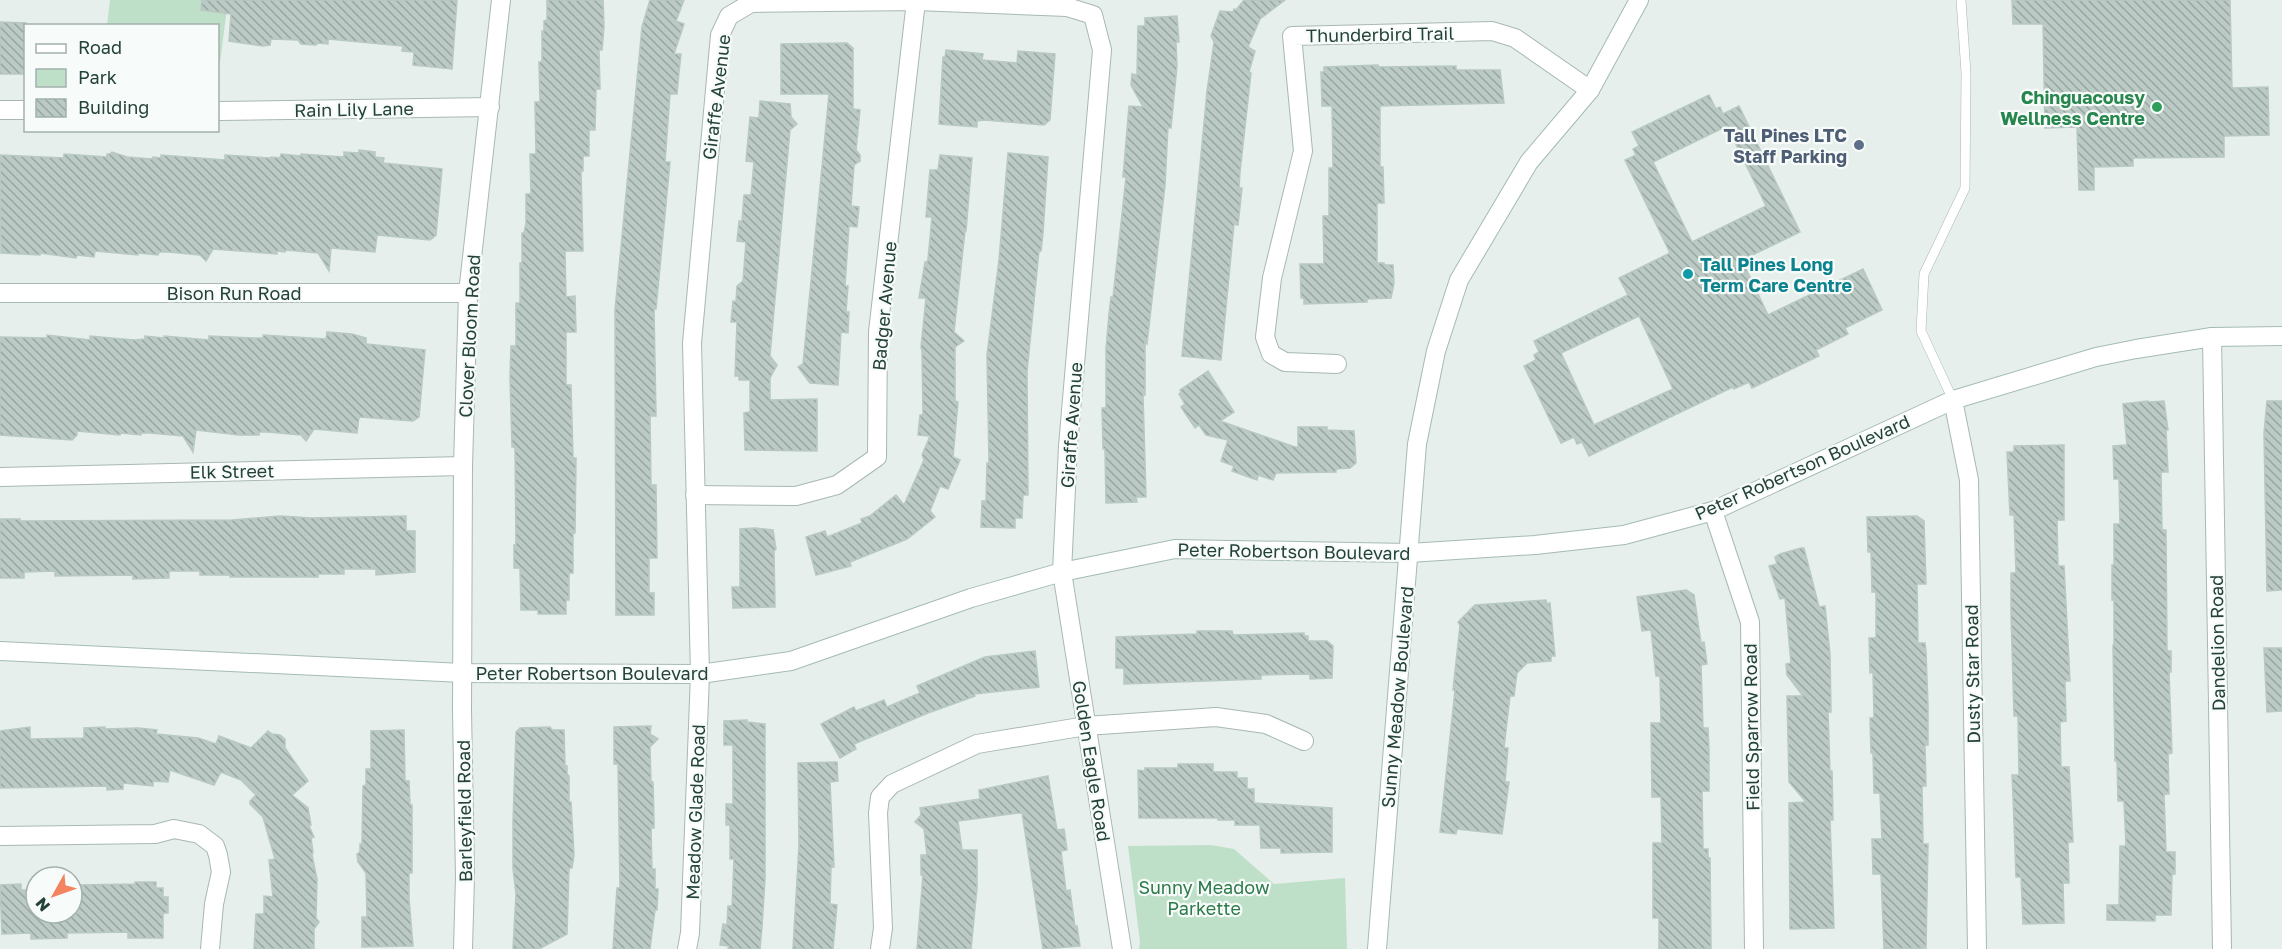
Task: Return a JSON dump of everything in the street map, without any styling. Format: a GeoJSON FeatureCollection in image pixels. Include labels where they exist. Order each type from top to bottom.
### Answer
{"type":"FeatureCollection","features":[{"type":"Feature","properties":{"kind":"street","name":"Clover Bloom Road"},"geometry":{"type":"LineString","coordinates":[[463,673],[463,466],[468,293],[501,0]]}},
{"type":"Feature","properties":{"kind":"street","name":"Sunny Meadow Boulevard"},"geometry":{"type":"LineString","coordinates":[[1377,949],[1417,444],[1436,351],[1459,280],[1529,162],[1590,90],[1639,0]]}},
{"type":"Feature","properties":{"kind":"street","name":"Giraffe Avenue"},"geometry":{"type":"LineString","coordinates":[[700,674],[692,343],[720,34],[729,16],[751,3],[916,1],[1067,7],[1093,15],[1102,50],[1068,446],[1062,572]]}},
{"type":"Feature","properties":{"kind":"street","name":"Badger Avenue"},"geometry":{"type":"LineString","coordinates":[[695,495],[796,496],[837,485],[877,457],[878,332],[916,1]]}},
{"type":"Feature","properties":{"kind":"street","name":"Thunderbird Trail"},"geometry":{"type":"LineString","coordinates":[[1337,364],[1285,362],[1271,354],[1265,337],[1272,278],[1303,152],[1292,36],[1492,31],[1515,38],[1590,90]]}},
{"type":"Feature","properties":{"kind":"street","name":"Rain Lily Lane"},"geometry":{"type":"LineString","coordinates":[[219,111],[490,107]]}},
{"type":"Feature","properties":{"kind":"street"},"geometry":{"type":"LineString","coordinates":[[0,110],[24,110]]}},
{"type":"Feature","properties":{"kind":"street","name":"Bison Run Road"},"geometry":{"type":"LineString","coordinates":[[0,293],[468,293]]}},
{"type":"Feature","properties":{"kind":"street","name":"Peter Robertson Boulevard"},"geometry":{"type":"LineString","coordinates":[[0,651],[463,673],[700,674],[791,661],[971,598],[1062,572],[1174,549],[1409,554],[1624,536],[1713,511],[1953,400],[2096,357],[2212,336],[2282,336]]}},
{"type":"Feature","properties":{"kind":"street","name":"Dandelion Road"},"geometry":{"type":"LineString","coordinates":[[2212,336],[2222,949]]}},
{"type":"Feature","properties":{"kind":"street","name":"Dusty Star Road"},"geometry":{"type":"LineString","coordinates":[[1953,400],[1969,480],[1977,949]]}},
{"type":"Feature","properties":{"kind":"street","name":"Elk Street"},"geometry":{"type":"LineString","coordinates":[[0,477],[463,466]]}},
{"type":"Feature","properties":{"kind":"street","name":"Field Sparrow Road"},"geometry":{"type":"LineString","coordinates":[[1713,511],[1750,622],[1754,949]]}},
{"type":"Feature","properties":{"kind":"street","name":"Golden Eagle Road"},"geometry":{"type":"LineString","coordinates":[[1062,572],[1122,949]]}},
{"type":"Feature","properties":{"kind":"street","name":"Barleyfield Road"},"geometry":{"type":"LineString","coordinates":[[463,673],[465,877],[463,949]]}},
{"type":"Feature","properties":{"kind":"street","name":"Meadow Glade Road"},"geometry":{"type":"LineString","coordinates":[[687,949],[690,933],[700,674]]}},
{"type":"Feature","properties":{"kind":"street"},"geometry":{"type":"LineString","coordinates":[[880,949],[883,928],[878,813],[880,797],[892,784],[977,744],[1086,726],[1216,717],[1266,724],[1304,741]]}},
{"type":"Feature","properties":{"kind":"street"},"geometry":{"type":"LineString","coordinates":[[0,836],[155,834],[174,829],[199,834],[215,846],[220,872],[214,904],[210,949]]}},
{"type":"Feature","properties":{"kind":"lane"},"geometry":{"type":"LineString","coordinates":[[1953,400],[1921,331],[1924,274],[1965,188],[1966,72],[1961,0]]}},
{"type":"Feature","properties":{"kind":"green space"},"geometry":{"type":"Polygon","coordinates":[[[110,0],[228,0],[219,70],[219,24],[107,24],[110,0]]]}},
{"type":"Feature","properties":{"kind":"green space","name":"Sunny Meadow Parkette"},"geometry":{"type":"Polygon","coordinates":[[[1211,845],[1234,849],[1274,884],[1345,878],[1347,949],[1139,949],[1128,846],[1211,845]]]}},
{"type":"Feature","properties":{"kind":"building"},"geometry":{"type":"Polygon","coordinates":[[[202,0],[457,0],[452,69],[413,65],[414,52],[402,51],[403,46],[328,39],[328,44],[318,43],[316,45],[301,44],[298,40],[271,39],[270,45],[263,46],[229,41],[231,14],[201,10],[202,0]]]}},
{"type":"Feature","properties":{"kind":"building"},"geometry":{"type":"Polygon","coordinates":[[[547,0],[603,0],[604,27],[602,50],[599,50],[600,89],[596,89],[595,130],[589,130],[589,156],[583,156],[583,171],[581,171],[583,251],[565,251],[566,297],[575,296],[576,332],[566,332],[566,385],[571,385],[573,458],[576,458],[573,573],[569,573],[569,600],[566,600],[566,614],[538,614],[538,610],[521,610],[520,568],[514,568],[514,545],[516,545],[515,447],[512,447],[511,346],[516,346],[516,303],[520,303],[522,233],[524,233],[526,223],[526,194],[531,194],[530,154],[536,154],[535,102],[540,102],[539,62],[542,62],[542,31],[544,31],[544,21],[547,20],[547,0]]]}},
{"type":"Feature","properties":{"kind":"building"},"geometry":{"type":"Polygon","coordinates":[[[650,0],[684,0],[676,21],[684,24],[674,54],[681,54],[677,94],[670,94],[665,162],[670,162],[656,309],[654,309],[656,416],[650,416],[651,485],[656,485],[657,558],[649,558],[649,593],[654,593],[654,615],[616,615],[615,310],[642,27],[650,0]]]}},
{"type":"Feature","properties":{"kind":"building"},"geometry":{"type":"Polygon","coordinates":[[[1244,0],[1285,0],[1260,19],[1248,47],[1255,51],[1249,72],[1251,73],[1239,188],[1242,188],[1238,225],[1234,224],[1221,360],[1182,356],[1207,91],[1214,42],[1211,36],[1220,11],[1233,12],[1244,0]]]}},
{"type":"Feature","properties":{"kind":"building","name":"Chinguacousy Wellness Centre"},"geometry":{"type":"Polygon","coordinates":[[[2012,0],[2230,0],[2232,88],[2268,87],[2269,135],[2224,136],[2224,157],[2133,158],[2133,166],[2094,167],[2094,190],[2079,190],[2077,127],[2045,128],[2043,24],[2013,24],[2012,0]]]}},
{"type":"Feature","properties":{"kind":"building"},"geometry":{"type":"Polygon","coordinates":[[[1177,16],[1179,42],[1176,42],[1177,66],[1171,128],[1168,127],[1165,185],[1147,344],[1145,341],[1145,395],[1143,395],[1146,497],[1136,497],[1137,502],[1106,503],[1102,408],[1106,408],[1106,349],[1109,314],[1111,297],[1113,297],[1126,177],[1123,177],[1129,106],[1143,107],[1131,85],[1132,74],[1137,75],[1138,26],[1145,26],[1145,18],[1177,16]]]}},
{"type":"Feature","properties":{"kind":"building"},"geometry":{"type":"Polygon","coordinates":[[[0,22],[26,23],[24,24],[24,74],[0,74],[0,22]]]}},
{"type":"Feature","properties":{"kind":"building"},"geometry":{"type":"Polygon","coordinates":[[[847,43],[853,48],[853,109],[860,110],[856,150],[860,155],[860,161],[854,165],[851,206],[859,207],[857,227],[849,226],[845,286],[848,286],[846,312],[849,312],[848,333],[841,332],[838,385],[810,383],[798,367],[803,364],[829,94],[781,94],[781,44],[847,43]]]}},
{"type":"Feature","properties":{"kind":"building"},"geometry":{"type":"Polygon","coordinates":[[[946,50],[983,54],[982,60],[1017,63],[1018,51],[1055,54],[1050,120],[1044,125],[984,120],[977,121],[977,127],[939,124],[943,57],[945,57],[946,50]]]}},
{"type":"Feature","properties":{"kind":"building"},"geometry":{"type":"Polygon","coordinates":[[[1378,65],[1378,67],[1456,66],[1456,70],[1500,70],[1504,103],[1380,106],[1380,167],[1383,167],[1384,203],[1377,203],[1377,263],[1393,265],[1394,283],[1391,298],[1367,299],[1367,302],[1304,304],[1304,298],[1301,298],[1300,264],[1324,264],[1323,216],[1329,216],[1329,168],[1333,168],[1332,106],[1322,106],[1321,72],[1324,72],[1324,67],[1378,65]]]}},
{"type":"Feature","properties":{"kind":"building","name":"Tall Pines Long Term Care Centre"},"geometry":{"type":"Polygon","coordinates":[[[1709,95],[1716,109],[1720,107],[1723,114],[1739,106],[1800,232],[1742,260],[1768,315],[1863,269],[1882,310],[1845,328],[1848,334],[1816,350],[1819,356],[1752,388],[1749,382],[1734,389],[1733,387],[1589,456],[1582,442],[1577,444],[1574,437],[1561,443],[1524,366],[1536,360],[1534,355],[1539,352],[1534,341],[1628,295],[1619,278],[1670,253],[1625,160],[1636,155],[1633,149],[1639,146],[1632,132],[1709,95]],[[1727,126],[1653,162],[1692,242],[1766,206],[1727,126]],[[1639,316],[1561,353],[1594,425],[1673,389],[1639,316]]]}},
{"type":"Feature","properties":{"kind":"building"},"geometry":{"type":"Polygon","coordinates":[[[760,101],[790,104],[791,117],[797,124],[790,130],[770,356],[777,365],[770,378],[770,400],[817,399],[817,451],[745,450],[744,413],[750,412],[750,380],[739,380],[739,376],[735,376],[737,322],[731,322],[737,286],[743,281],[746,242],[737,241],[739,221],[742,221],[744,195],[751,195],[754,162],[746,161],[750,117],[759,118],[760,101]]]}},
{"type":"Feature","properties":{"kind":"building"},"geometry":{"type":"Polygon","coordinates":[[[359,150],[375,152],[375,157],[384,158],[383,163],[442,169],[436,235],[430,240],[377,235],[375,252],[331,248],[329,271],[318,253],[286,250],[285,252],[277,251],[277,254],[213,249],[206,261],[200,255],[168,252],[159,252],[158,255],[138,253],[138,255],[95,251],[94,257],[77,255],[76,258],[40,253],[40,255],[1,253],[0,155],[64,158],[64,154],[107,157],[107,154],[112,152],[127,157],[152,159],[153,157],[161,158],[161,155],[225,160],[225,155],[280,158],[281,154],[301,156],[301,154],[344,157],[344,152],[359,153],[359,150]]]}},
{"type":"Feature","properties":{"kind":"building"},"geometry":{"type":"Polygon","coordinates":[[[1008,153],[1048,157],[1043,233],[1041,251],[1039,251],[1027,372],[1028,495],[1023,495],[1022,518],[1015,518],[1015,528],[981,527],[982,501],[986,501],[987,463],[989,463],[987,355],[999,260],[1008,153]]]}},
{"type":"Feature","properties":{"kind":"building"},"geometry":{"type":"Polygon","coordinates":[[[940,155],[972,158],[954,332],[964,341],[955,347],[955,401],[958,402],[953,457],[960,460],[948,489],[940,486],[930,511],[935,517],[907,539],[850,562],[851,566],[816,575],[806,537],[825,531],[827,537],[862,523],[861,519],[870,516],[896,495],[904,505],[924,460],[922,455],[930,436],[918,435],[920,415],[923,415],[921,347],[926,298],[919,298],[925,262],[928,259],[932,217],[926,217],[930,170],[938,170],[940,155]]]}},
{"type":"Feature","properties":{"kind":"building"},"geometry":{"type":"Polygon","coordinates":[[[327,332],[352,334],[366,338],[366,344],[425,350],[419,417],[413,421],[359,417],[357,433],[314,429],[306,441],[301,435],[259,432],[259,435],[239,435],[196,430],[193,452],[183,436],[150,433],[141,433],[141,435],[121,433],[120,435],[77,431],[77,435],[72,440],[0,435],[0,337],[47,338],[47,335],[90,340],[90,336],[134,340],[145,339],[145,336],[164,338],[164,336],[209,340],[209,336],[263,338],[263,335],[326,339],[327,332]]]}},
{"type":"Feature","properties":{"kind":"building"},"geometry":{"type":"Polygon","coordinates":[[[1208,371],[1234,412],[1220,421],[1298,448],[1298,427],[1327,427],[1327,430],[1354,431],[1356,463],[1350,468],[1336,469],[1336,472],[1276,473],[1273,480],[1258,475],[1257,480],[1232,471],[1234,466],[1221,461],[1228,440],[1206,435],[1199,425],[1195,428],[1181,407],[1185,404],[1179,394],[1180,390],[1208,371]]]}},
{"type":"Feature","properties":{"kind":"building"},"geometry":{"type":"Polygon","coordinates":[[[2164,401],[2168,430],[2166,430],[2168,472],[2161,472],[2162,530],[2166,530],[2167,651],[2171,651],[2171,672],[2169,672],[2172,753],[2168,754],[2169,794],[2164,794],[2166,852],[2175,852],[2175,874],[2172,874],[2171,915],[2155,915],[2155,921],[2107,920],[2107,905],[2119,905],[2120,846],[2126,846],[2124,801],[2118,801],[2117,761],[2115,761],[2112,565],[2114,565],[2114,524],[2120,524],[2119,479],[2114,479],[2113,446],[2127,445],[2123,404],[2164,401]]]}},
{"type":"Feature","properties":{"kind":"building"},"geometry":{"type":"Polygon","coordinates":[[[2267,401],[2282,401],[2282,590],[2267,591],[2264,433],[2267,401]]]}},
{"type":"Feature","properties":{"kind":"building"},"geometry":{"type":"Polygon","coordinates":[[[2064,445],[2064,520],[2057,520],[2058,566],[2064,566],[2070,681],[2065,681],[2066,721],[2060,722],[2061,767],[2069,767],[2073,842],[2068,842],[2069,883],[2063,883],[2064,923],[2023,924],[2021,877],[2016,877],[2012,775],[2019,775],[2018,716],[2014,716],[2011,614],[2011,573],[2016,573],[2014,515],[2010,515],[2007,452],[2014,452],[2014,446],[2064,445]]]}},
{"type":"Feature","properties":{"kind":"building"},"geometry":{"type":"Polygon","coordinates":[[[280,516],[311,518],[406,516],[406,531],[415,531],[415,572],[376,575],[376,569],[344,569],[344,574],[318,574],[318,577],[230,577],[230,575],[200,575],[200,571],[169,571],[169,578],[133,579],[133,575],[55,576],[55,571],[24,572],[24,578],[0,578],[0,519],[20,519],[20,521],[232,520],[280,516]]]}},
{"type":"Feature","properties":{"kind":"building"},"geometry":{"type":"Polygon","coordinates":[[[1917,516],[1924,521],[1926,584],[1917,584],[1918,643],[1925,643],[1928,705],[1928,745],[1925,745],[1926,786],[1922,786],[1923,844],[1928,844],[1926,948],[1884,949],[1881,874],[1873,874],[1872,839],[1882,839],[1880,793],[1874,793],[1873,753],[1871,753],[1870,718],[1874,718],[1873,672],[1870,673],[1869,638],[1876,638],[1876,592],[1872,592],[1867,517],[1917,516]]]}},
{"type":"Feature","properties":{"kind":"building"},"geometry":{"type":"Polygon","coordinates":[[[740,529],[773,530],[776,549],[774,551],[775,607],[733,608],[732,587],[740,587],[740,529]]]}},
{"type":"Feature","properties":{"kind":"building"},"geometry":{"type":"Polygon","coordinates":[[[1804,548],[1819,607],[1825,606],[1830,654],[1831,712],[1828,712],[1830,771],[1832,771],[1833,820],[1830,820],[1834,928],[1790,929],[1789,803],[1806,802],[1789,782],[1787,696],[1803,696],[1787,675],[1786,664],[1791,663],[1785,598],[1780,599],[1769,566],[1777,564],[1775,557],[1780,554],[1804,548]]]}},
{"type":"Feature","properties":{"kind":"building"},"geometry":{"type":"Polygon","coordinates":[[[1686,590],[1694,595],[1701,643],[1704,642],[1707,664],[1701,665],[1703,728],[1708,728],[1709,791],[1702,791],[1703,849],[1708,849],[1708,858],[1710,858],[1711,949],[1659,949],[1659,918],[1653,918],[1653,843],[1662,843],[1661,797],[1652,797],[1651,723],[1661,723],[1660,676],[1656,676],[1651,630],[1642,631],[1637,597],[1686,590]]]}},
{"type":"Feature","properties":{"kind":"building"},"geometry":{"type":"Polygon","coordinates":[[[1546,600],[1547,604],[1550,603],[1555,656],[1551,656],[1551,661],[1527,663],[1517,673],[1514,696],[1510,696],[1504,748],[1508,748],[1505,782],[1509,782],[1502,834],[1457,829],[1456,834],[1440,832],[1455,690],[1453,690],[1460,625],[1458,622],[1475,605],[1546,600]]]}},
{"type":"Feature","properties":{"kind":"building"},"geometry":{"type":"Polygon","coordinates":[[[1197,631],[1232,631],[1233,635],[1304,633],[1304,636],[1308,636],[1308,641],[1327,641],[1333,646],[1332,678],[1310,679],[1310,674],[1261,675],[1261,679],[1124,684],[1124,668],[1116,668],[1116,637],[1197,634],[1197,631]]]}},
{"type":"Feature","properties":{"kind":"building"},"geometry":{"type":"Polygon","coordinates":[[[2264,648],[2282,648],[2282,711],[2267,712],[2264,648]]]}},
{"type":"Feature","properties":{"kind":"building"},"geometry":{"type":"Polygon","coordinates":[[[1035,651],[1039,687],[974,694],[975,696],[854,744],[856,749],[840,758],[821,724],[854,707],[856,711],[884,700],[887,707],[920,693],[917,686],[985,657],[1035,651]]]}},
{"type":"Feature","properties":{"kind":"building"},"geometry":{"type":"Polygon","coordinates":[[[747,720],[747,722],[765,724],[765,879],[762,927],[760,949],[728,949],[729,946],[720,945],[723,924],[727,925],[728,906],[732,906],[734,859],[730,859],[730,825],[726,825],[726,804],[733,804],[733,745],[724,745],[724,721],[747,720]]]}},
{"type":"Feature","properties":{"kind":"building"},"geometry":{"type":"Polygon","coordinates":[[[651,726],[650,734],[658,739],[650,747],[654,821],[654,828],[651,828],[652,869],[655,869],[655,889],[658,889],[657,910],[655,910],[650,949],[613,949],[617,888],[620,888],[618,764],[614,764],[614,727],[651,726]]]}},
{"type":"Feature","properties":{"kind":"building"},"geometry":{"type":"Polygon","coordinates":[[[30,727],[30,739],[84,738],[84,728],[138,728],[157,730],[156,734],[198,738],[216,744],[219,736],[251,748],[268,731],[280,735],[285,739],[285,748],[308,781],[292,795],[308,808],[311,825],[309,826],[314,837],[311,838],[312,855],[317,879],[316,918],[319,922],[314,929],[314,949],[254,949],[256,914],[264,914],[264,896],[273,897],[269,860],[275,859],[263,817],[250,804],[256,795],[241,780],[221,772],[214,785],[170,770],[168,782],[153,781],[153,786],[123,783],[123,789],[107,790],[107,786],[0,788],[0,731],[30,727]]]}},
{"type":"Feature","properties":{"kind":"building"},"geometry":{"type":"Polygon","coordinates":[[[550,727],[552,730],[564,730],[565,766],[567,766],[569,776],[574,855],[572,868],[569,868],[567,934],[539,949],[513,949],[516,894],[513,868],[513,822],[516,732],[520,728],[550,727]]]}},
{"type":"Feature","properties":{"kind":"building"},"geometry":{"type":"Polygon","coordinates":[[[404,730],[405,781],[409,781],[410,805],[412,805],[412,873],[409,873],[409,899],[413,946],[362,947],[362,917],[367,917],[366,873],[358,862],[357,854],[362,844],[363,786],[366,785],[366,769],[371,769],[371,731],[404,730]]]}},
{"type":"Feature","properties":{"kind":"building"},"geometry":{"type":"Polygon","coordinates":[[[837,762],[838,781],[830,782],[834,867],[831,867],[830,904],[837,905],[833,949],[793,949],[799,845],[798,763],[837,762]]]}},
{"type":"Feature","properties":{"kind":"building"},"geometry":{"type":"Polygon","coordinates":[[[1178,764],[1213,764],[1213,772],[1237,772],[1237,778],[1247,778],[1247,789],[1254,789],[1254,803],[1332,808],[1332,852],[1281,853],[1281,848],[1261,848],[1260,825],[1235,825],[1235,820],[1139,818],[1138,770],[1178,768],[1178,764]]]}},
{"type":"Feature","properties":{"kind":"building"},"geometry":{"type":"Polygon","coordinates":[[[1048,776],[1057,830],[1064,829],[1067,850],[1061,851],[1066,891],[1070,890],[1080,946],[1043,949],[1022,813],[1018,813],[958,821],[962,850],[977,850],[977,888],[971,949],[917,949],[923,875],[921,875],[921,855],[927,855],[924,829],[915,822],[921,815],[920,808],[980,799],[979,790],[1048,776]]]}},
{"type":"Feature","properties":{"kind":"building"},"geometry":{"type":"Polygon","coordinates":[[[135,882],[156,882],[156,888],[163,888],[163,897],[168,897],[168,913],[163,913],[163,938],[128,938],[128,932],[67,933],[67,938],[31,939],[31,933],[2,934],[0,885],[21,884],[21,890],[24,890],[24,925],[84,925],[84,885],[135,884],[135,882]]]}},
{"type":"Feature","properties":{"kind":"place","name":"Chinguacousy Wellness Centre"},"geometry":{"type":"Point","coordinates":[2157,107]}},
{"type":"Feature","properties":{"kind":"place","name":"Tall Pines LTC Staff Parking"},"geometry":{"type":"Point","coordinates":[1859,145]}},
{"type":"Feature","properties":{"kind":"place","name":"Tall Pines Long Term Care Centre"},"geometry":{"type":"Point","coordinates":[1688,274]}}]}
